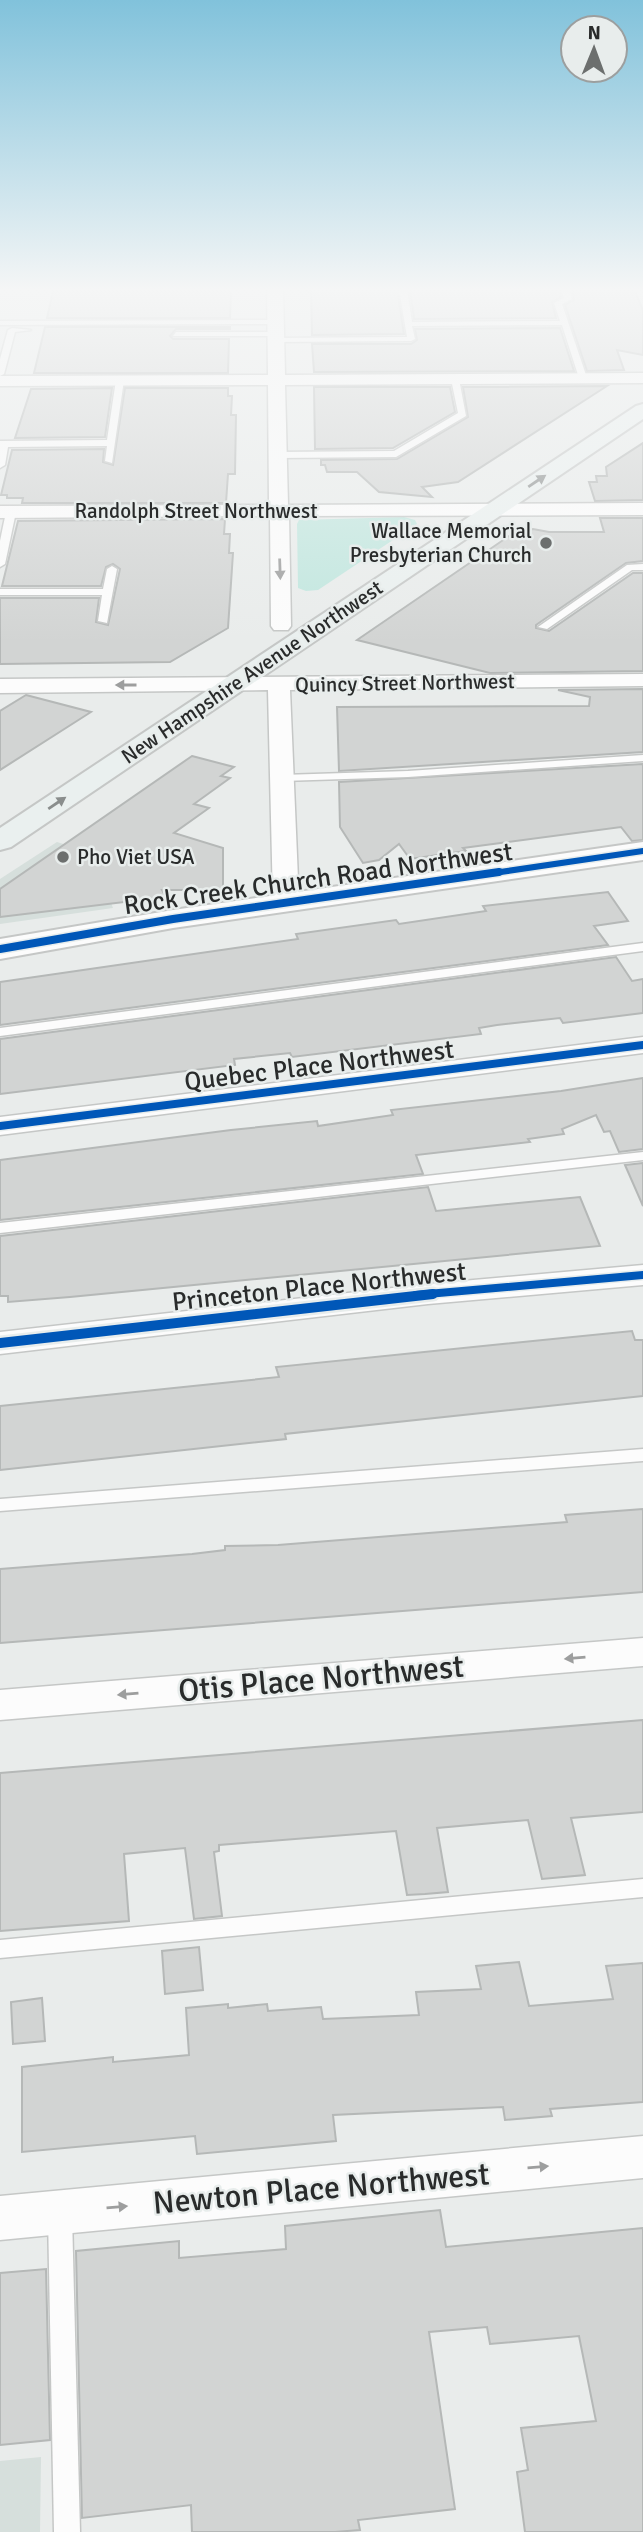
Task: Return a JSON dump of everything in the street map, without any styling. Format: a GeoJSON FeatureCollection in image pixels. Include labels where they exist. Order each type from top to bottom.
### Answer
{"type":"FeatureCollection","features":[{"type":"Feature","properties":{"kind":"main road","name":"New Hampshire Avenue Northwest"},"geometry":{"type":"LineString","coordinates":[[0,814],[613,407]]}},
{"type":"Feature","properties":{"kind":"main road","name":"New Hampshire Avenue Northwest"},"geometry":{"type":"LineString","coordinates":[[0,841],[643,410]]}},
{"type":"Feature","properties":{"kind":"street"},"geometry":{"type":"LineString","coordinates":[[276,407],[281,626]]}},
{"type":"Feature","properties":{"kind":"street","name":"Randolph Street Northwest"},"geometry":{"type":"LineString","coordinates":[[6,512],[643,509]]}},
{"type":"Feature","properties":{"kind":"street","name":"Quincy Street Northwest"},"geometry":{"type":"LineString","coordinates":[[0,686],[643,680]]}},
{"type":"Feature","properties":{"kind":"street"},"geometry":{"type":"LineString","coordinates":[[278,684],[286,903]]}},
{"type":"Feature","properties":{"kind":"street","name":"Rock Creek Church Road Northwest"},"geometry":{"type":"LineString","coordinates":[[0,949],[286,903],[643,851]]}},
{"type":"Feature","properties":{"kind":"street","name":"Quebec Place Northwest"},"geometry":{"type":"LineString","coordinates":[[0,1126],[643,1045]]}},
{"type":"Feature","properties":{"kind":"street","name":"Princeton Place Northwest"},"geometry":{"type":"LineString","coordinates":[[0,1343],[428,1294],[643,1275]]}},
{"type":"Feature","properties":{"kind":"street","name":"Otis Place Northwest"},"geometry":{"type":"LineString","coordinates":[[0,1704],[643,1652]]}},
{"type":"Feature","properties":{"kind":"street","name":"Newton Place Northwest"},"geometry":{"type":"LineString","coordinates":[[0,2218],[643,2157]]}},
{"type":"Feature","properties":{"kind":"lane"},"geometry":{"type":"LineString","coordinates":[[109,461],[117,407]]}},
{"type":"Feature","properties":{"kind":"lane"},"geometry":{"type":"LineString","coordinates":[[277,455],[396,454],[463,414],[461,407]]}},
{"type":"Feature","properties":{"kind":"lane"},"geometry":{"type":"LineString","coordinates":[[0,465],[2,444],[112,443]]}},
{"type":"Feature","properties":{"kind":"lane"},"geometry":{"type":"LineString","coordinates":[[0,564],[6,512]]}},
{"type":"Feature","properties":{"kind":"lane"},"geometry":{"type":"LineString","coordinates":[[543,627],[630,567],[643,567]]}},
{"type":"Feature","properties":{"kind":"lane"},"geometry":{"type":"LineString","coordinates":[[103,621],[112,569]]}},
{"type":"Feature","properties":{"kind":"lane"},"geometry":{"type":"LineString","coordinates":[[0,592],[108,592]]}},
{"type":"Feature","properties":{"kind":"lane"},"geometry":{"type":"LineString","coordinates":[[282,778],[408,774],[643,758]]}},
{"type":"Feature","properties":{"kind":"lane"},"geometry":{"type":"LineString","coordinates":[[0,1032],[643,947]]}},
{"type":"Feature","properties":{"kind":"lane"},"geometry":{"type":"LineString","coordinates":[[0,1228],[643,1156]]}},
{"type":"Feature","properties":{"kind":"lane"},"geometry":{"type":"LineString","coordinates":[[0,1505],[643,1455]]}},
{"type":"Feature","properties":{"kind":"lane"},"geometry":{"type":"LineString","coordinates":[[0,1949],[643,1888]]}},
{"type":"Feature","properties":{"kind":"lane"},"geometry":{"type":"LineString","coordinates":[[60,2213],[67,2532]]}},
{"type":"Feature","properties":{"kind":"shaded area"},"geometry":{"type":"Polygon","coordinates":[[[57,842],[120,862],[101,877],[113,908],[0,924],[0,879],[57,842]]]}},
{"type":"Feature","properties":{"kind":"shaded area"},"geometry":{"type":"Polygon","coordinates":[[[41,2457],[40,2532],[0,2532],[0,2461],[41,2457]]]}},
{"type":"Feature","properties":{"kind":"green space"},"geometry":{"type":"Polygon","coordinates":[[[404,517],[415,520],[417,524],[318,590],[306,591],[298,588],[299,520],[404,517]]]}},
{"type":"Feature","properties":{"kind":"building"},"geometry":{"type":"Polygon","coordinates":[[[25,407],[109,407],[105,437],[15,438],[25,407]]]}},
{"type":"Feature","properties":{"kind":"building"},"geometry":{"type":"Polygon","coordinates":[[[122,407],[231,407],[231,415],[236,415],[235,474],[228,474],[226,503],[22,503],[23,498],[7,498],[7,495],[1,495],[12,450],[104,449],[103,462],[113,465],[122,407]]]}},
{"type":"Feature","properties":{"kind":"building"},"geometry":{"type":"Polygon","coordinates":[[[314,407],[454,407],[455,412],[393,448],[315,449],[314,407]]]}},
{"type":"Feature","properties":{"kind":"building"},"geometry":{"type":"Polygon","coordinates":[[[466,407],[574,407],[458,482],[422,487],[432,497],[379,492],[357,472],[327,472],[325,465],[321,465],[321,460],[397,459],[468,417],[466,407]]]}},
{"type":"Feature","properties":{"kind":"building"},"geometry":{"type":"Polygon","coordinates":[[[643,443],[643,500],[595,501],[589,482],[597,482],[596,476],[607,476],[606,467],[643,443]]]}},
{"type":"Feature","properties":{"kind":"building"},"geometry":{"type":"Polygon","coordinates":[[[600,518],[643,518],[643,561],[626,563],[536,625],[536,628],[549,631],[633,573],[643,573],[643,671],[490,673],[357,640],[512,534],[533,529],[549,532],[604,532],[600,518]]]}},
{"type":"Feature","properties":{"kind":"building"},"geometry":{"type":"Polygon","coordinates":[[[225,519],[224,534],[230,534],[229,553],[233,553],[228,628],[170,662],[0,664],[0,598],[99,598],[96,622],[108,625],[120,569],[113,564],[106,567],[101,586],[2,586],[18,521],[225,519]]]}},
{"type":"Feature","properties":{"kind":"building"},"geometry":{"type":"Polygon","coordinates":[[[643,689],[643,752],[339,771],[337,707],[589,706],[590,697],[558,690],[643,689]]]}},
{"type":"Feature","properties":{"kind":"building"},"geometry":{"type":"Polygon","coordinates":[[[26,695],[91,712],[0,770],[0,711],[26,695]]]}},
{"type":"Feature","properties":{"kind":"building"},"geometry":{"type":"Polygon","coordinates":[[[192,756],[234,767],[221,776],[230,778],[194,804],[209,808],[174,833],[223,848],[223,890],[162,890],[166,897],[0,917],[0,889],[192,756]]]}},
{"type":"Feature","properties":{"kind":"building"},"geometry":{"type":"Polygon","coordinates":[[[643,764],[643,840],[632,841],[621,827],[463,848],[466,851],[410,859],[399,844],[379,860],[363,863],[340,827],[339,782],[643,764]]]}},
{"type":"Feature","properties":{"kind":"building"},"geometry":{"type":"Polygon","coordinates":[[[608,892],[628,921],[594,926],[608,945],[0,1025],[0,982],[298,939],[296,934],[396,920],[399,924],[486,911],[483,906],[608,892]]]}},
{"type":"Feature","properties":{"kind":"building"},"geometry":{"type":"Polygon","coordinates":[[[616,957],[632,981],[643,979],[643,1013],[563,1023],[560,1018],[497,1025],[479,1028],[481,1034],[292,1057],[290,1053],[234,1059],[235,1065],[0,1094],[0,1039],[616,957]]]}},
{"type":"Feature","properties":{"kind":"building"},"geometry":{"type":"Polygon","coordinates":[[[643,1078],[643,1149],[619,1152],[610,1131],[604,1132],[596,1115],[562,1129],[564,1134],[528,1139],[530,1142],[416,1155],[423,1174],[0,1220],[0,1160],[231,1130],[317,1121],[318,1126],[393,1115],[391,1110],[561,1091],[643,1078]]]}},
{"type":"Feature","properties":{"kind":"building"},"geometry":{"type":"Polygon","coordinates":[[[643,1163],[643,1206],[625,1165],[643,1163]]]}},
{"type":"Feature","properties":{"kind":"building"},"geometry":{"type":"Polygon","coordinates":[[[428,1187],[436,1211],[580,1197],[600,1246],[70,1297],[8,1302],[8,1296],[0,1296],[0,1236],[428,1187]]]}},
{"type":"Feature","properties":{"kind":"building"},"geometry":{"type":"Polygon","coordinates":[[[632,1331],[635,1340],[643,1340],[643,1396],[285,1434],[286,1439],[0,1470],[0,1406],[279,1377],[276,1367],[632,1331]]]}},
{"type":"Feature","properties":{"kind":"building"},"geometry":{"type":"Polygon","coordinates":[[[643,1509],[643,1592],[0,1643],[0,1569],[192,1554],[225,1550],[225,1546],[278,1545],[567,1522],[565,1515],[643,1509]]]}},
{"type":"Feature","properties":{"kind":"building"},"geometry":{"type":"Polygon","coordinates":[[[643,1720],[643,1812],[571,1818],[585,1875],[542,1879],[528,1820],[437,1828],[448,1892],[425,1894],[407,1895],[396,1831],[219,1845],[219,1851],[214,1852],[222,1916],[194,1919],[185,1848],[124,1854],[129,1921],[0,1931],[0,1773],[643,1720]]]}},
{"type":"Feature","properties":{"kind":"building"},"geometry":{"type":"Polygon","coordinates":[[[199,1947],[203,1990],[165,1994],[162,1951],[199,1947]]]}},
{"type":"Feature","properties":{"kind":"building"},"geometry":{"type":"Polygon","coordinates":[[[519,1962],[529,2006],[613,1999],[606,1966],[643,1963],[643,2102],[550,2109],[552,2116],[505,2120],[503,2107],[333,2115],[336,2141],[197,2154],[195,2136],[22,2152],[22,2067],[113,2057],[113,2062],[189,2055],[186,2008],[228,2004],[228,2008],[267,2004],[268,2011],[321,2007],[323,2019],[419,2015],[416,1992],[481,1989],[476,1966],[519,1962]]]}},
{"type":"Feature","properties":{"kind":"building"},"geometry":{"type":"Polygon","coordinates":[[[42,1998],[45,2041],[13,2044],[11,2002],[42,1998]]]}},
{"type":"Feature","properties":{"kind":"building"},"geometry":{"type":"Polygon","coordinates":[[[440,2210],[446,2247],[643,2228],[643,2532],[525,2532],[517,2472],[528,2470],[521,2428],[596,2421],[579,2336],[490,2344],[487,2327],[429,2332],[455,2509],[358,2520],[360,2530],[335,2532],[192,2532],[191,2505],[82,2518],[76,2251],[179,2241],[179,2258],[286,2249],[285,2226],[440,2210]]]}},
{"type":"Feature","properties":{"kind":"building"},"geometry":{"type":"Polygon","coordinates":[[[46,2269],[50,2440],[0,2445],[0,2273],[46,2269]]]}},
{"type":"Feature","properties":{"kind":"cycle path"},"geometry":{"type":"LineString","coordinates":[[0,949],[173,919],[643,851]]}},
{"type":"Feature","properties":{"kind":"cycle path"},"geometry":{"type":"LineString","coordinates":[[0,1126],[643,1045]]}},
{"type":"Feature","properties":{"kind":"cycle path"},"geometry":{"type":"LineString","coordinates":[[0,1343],[428,1294],[643,1275]]}},
{"type":"Feature","properties":{"kind":"place","name":"Wallace Memorial Presbyterian Church"},"geometry":{"type":"Point","coordinates":[546,543]}},
{"type":"Feature","properties":{"kind":"place","name":"Pho Viet USA"},"geometry":{"type":"Point","coordinates":[63,857]}}]}
